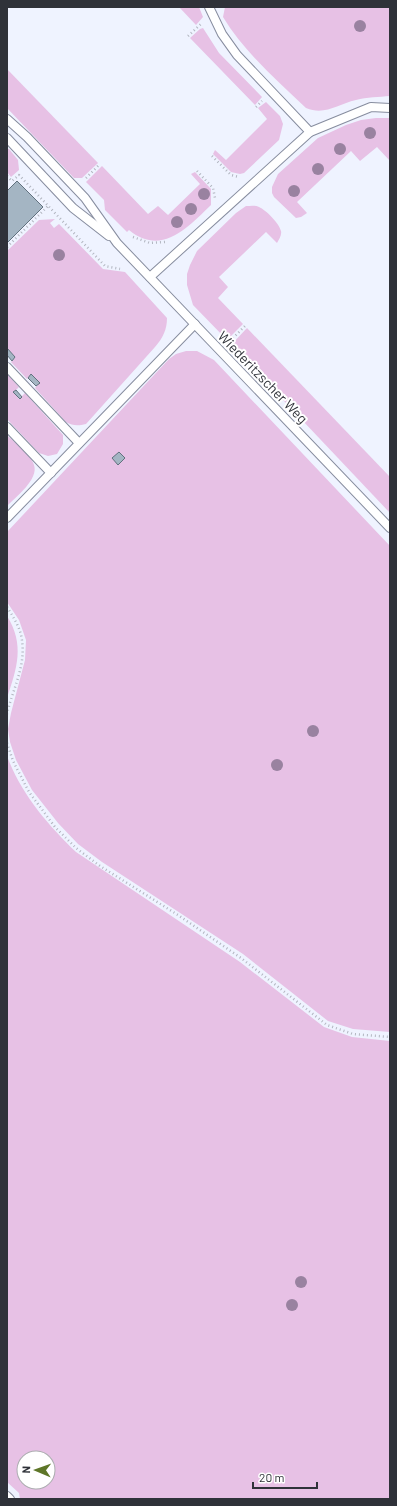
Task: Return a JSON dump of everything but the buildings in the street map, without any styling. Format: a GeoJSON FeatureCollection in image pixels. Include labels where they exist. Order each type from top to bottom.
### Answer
{"type":"FeatureCollection","features":[{"type":"Feature","properties":{"kind":"lane"},"geometry":{"type":"LineString","coordinates":[[210,7],[222,34],[237,55],[310,132]]}},
{"type":"Feature","properties":{"kind":"lane"},"geometry":{"type":"LineString","coordinates":[[150,277],[310,132],[370,107],[390,108]]}},
{"type":"Feature","properties":{"kind":"lane","name":"Wiederitzscher Weg"},"geometry":{"type":"LineString","coordinates":[[7,119],[27,137],[85,198],[117,243]]}},
{"type":"Feature","properties":{"kind":"lane","name":"Wiederitzscher Weg"},"geometry":{"type":"LineString","coordinates":[[7,138],[73,208],[117,243],[390,528]]}},
{"type":"Feature","properties":{"kind":"lane"},"geometry":{"type":"LineString","coordinates":[[7,518],[195,324]]}},
{"type":"Feature","properties":{"kind":"lane"},"geometry":{"type":"LineString","coordinates":[[7,367],[79,443]]}},
{"type":"Feature","properties":{"kind":"lane"},"geometry":{"type":"LineString","coordinates":[[7,427],[51,473]]}},
{"type":"Feature","properties":{"kind":"lane"},"geometry":{"type":"LineString","coordinates":[[7,1496],[10,1499]]}},
{"type":"Feature","properties":{"kind":"path"},"geometry":{"type":"LineString","coordinates":[[202,22],[205,27]]}},
{"type":"Feature","properties":{"kind":"path"},"geometry":{"type":"LineString","coordinates":[[212,156],[230,175],[240,177],[245,175]]}},
{"type":"Feature","properties":{"kind":"path"},"geometry":{"type":"LineString","coordinates":[[75,188],[100,164]]}},
{"type":"Feature","properties":{"kind":"path"},"geometry":{"type":"LineString","coordinates":[[197,171],[213,188],[215,200]]}},
{"type":"Feature","properties":{"kind":"path"},"geometry":{"type":"LineString","coordinates":[[7,176],[12,181],[19,175],[104,266],[125,269]]}},
{"type":"Feature","properties":{"kind":"path"},"geometry":{"type":"LineString","coordinates":[[7,247],[51,203]]}},
{"type":"Feature","properties":{"kind":"path"},"geometry":{"type":"LineString","coordinates":[[117,243],[128,233],[135,238],[150,242],[165,242],[172,240]]}},
{"type":"Feature","properties":{"kind":"path"},"geometry":{"type":"LineString","coordinates":[[220,351],[245,326]]}},
{"type":"Feature","properties":{"kind":"path"},"geometry":{"type":"LineString","coordinates":[[7,607],[16,622],[22,641],[22,660],[7,714]]}},
{"type":"Feature","properties":{"kind":"path"},"geometry":{"type":"LineString","coordinates":[[7,743],[13,761],[29,792],[55,827],[82,852],[100,866],[241,958],[327,1025],[353,1034],[390,1037]]}},
{"type":"Feature","properties":{"kind":"shaded area"},"geometry":{"type":"Polygon","coordinates":[[[179,7],[199,7],[203,17],[196,25],[179,7]]]}},
{"type":"Feature","properties":{"kind":"shaded area"},"geometry":{"type":"Polygon","coordinates":[[[225,7],[390,7],[390,96],[360,99],[319,111],[306,108],[251,54],[231,30],[223,17],[225,7]]]}},
{"type":"Feature","properties":{"kind":"shaded area"},"geometry":{"type":"Polygon","coordinates":[[[203,28],[219,53],[262,97],[255,105],[190,38],[203,28]]]}},
{"type":"Feature","properties":{"kind":"shaded area"},"geometry":{"type":"Polygon","coordinates":[[[7,69],[98,163],[82,178],[74,178],[7,108],[7,69]]]}},
{"type":"Feature","properties":{"kind":"shaded area"},"geometry":{"type":"Polygon","coordinates":[[[266,102],[280,116],[283,124],[279,140],[244,173],[240,174],[231,172],[213,154],[215,150],[226,160],[267,119],[258,108],[266,102]]]}},
{"type":"Feature","properties":{"kind":"shaded area"},"geometry":{"type":"Polygon","coordinates":[[[390,118],[390,161],[377,147],[360,161],[351,151],[297,202],[307,213],[301,217],[296,218],[274,197],[272,187],[278,174],[318,138],[346,125],[361,120],[390,118]]]}},
{"type":"Feature","properties":{"kind":"shaded area"},"geometry":{"type":"Polygon","coordinates":[[[7,149],[9,149],[18,160],[19,170],[11,177],[7,172],[7,149]]]}},
{"type":"Feature","properties":{"kind":"shaded area"},"geometry":{"type":"Polygon","coordinates":[[[102,166],[148,214],[158,206],[168,215],[200,184],[191,174],[195,172],[211,189],[211,205],[184,230],[174,236],[163,240],[152,241],[141,238],[129,230],[127,232],[105,210],[104,200],[86,182],[102,166]]]}},
{"type":"Feature","properties":{"kind":"shaded area"},"geometry":{"type":"Polygon","coordinates":[[[246,206],[257,206],[265,211],[278,224],[281,234],[277,243],[266,232],[219,277],[228,287],[218,298],[243,324],[227,340],[193,305],[187,285],[187,274],[197,251],[236,213],[246,206]]]}},
{"type":"Feature","properties":{"kind":"shaded area"},"geometry":{"type":"Polygon","coordinates":[[[55,219],[50,223],[54,228],[59,224],[103,269],[125,272],[167,318],[165,330],[158,344],[86,424],[80,425],[73,425],[66,422],[35,388],[39,383],[31,374],[27,379],[11,362],[15,357],[7,348],[7,251],[39,220],[55,219]]]}},
{"type":"Feature","properties":{"kind":"shaded area"},"geometry":{"type":"Polygon","coordinates":[[[247,328],[390,477],[390,513],[231,345],[247,328]]]}},
{"type":"Feature","properties":{"kind":"shaded area"},"geometry":{"type":"Polygon","coordinates":[[[186,351],[197,351],[214,360],[390,546],[390,1032],[353,1029],[328,1021],[243,954],[102,862],[78,844],[58,823],[32,790],[16,760],[10,742],[8,729],[25,660],[26,640],[19,620],[7,602],[7,532],[169,359],[176,354],[186,351]]]}},
{"type":"Feature","properties":{"kind":"shaded area"},"geometry":{"type":"Polygon","coordinates":[[[7,374],[19,387],[14,392],[19,399],[25,393],[63,435],[63,444],[57,454],[48,456],[39,453],[7,419],[7,374]]]}},
{"type":"Feature","properties":{"kind":"shaded area"},"geometry":{"type":"Polygon","coordinates":[[[7,435],[33,461],[35,470],[30,482],[7,506],[7,435]]]}},
{"type":"Feature","properties":{"kind":"shaded area"},"geometry":{"type":"Polygon","coordinates":[[[7,616],[16,637],[18,657],[14,677],[7,698],[7,616]]]}},
{"type":"Feature","properties":{"kind":"shaded area"},"geometry":{"type":"Polygon","coordinates":[[[7,756],[20,783],[36,808],[55,831],[76,852],[240,962],[324,1027],[352,1037],[390,1041],[390,1499],[20,1499],[19,1493],[7,1482],[7,756]]]}}]}
